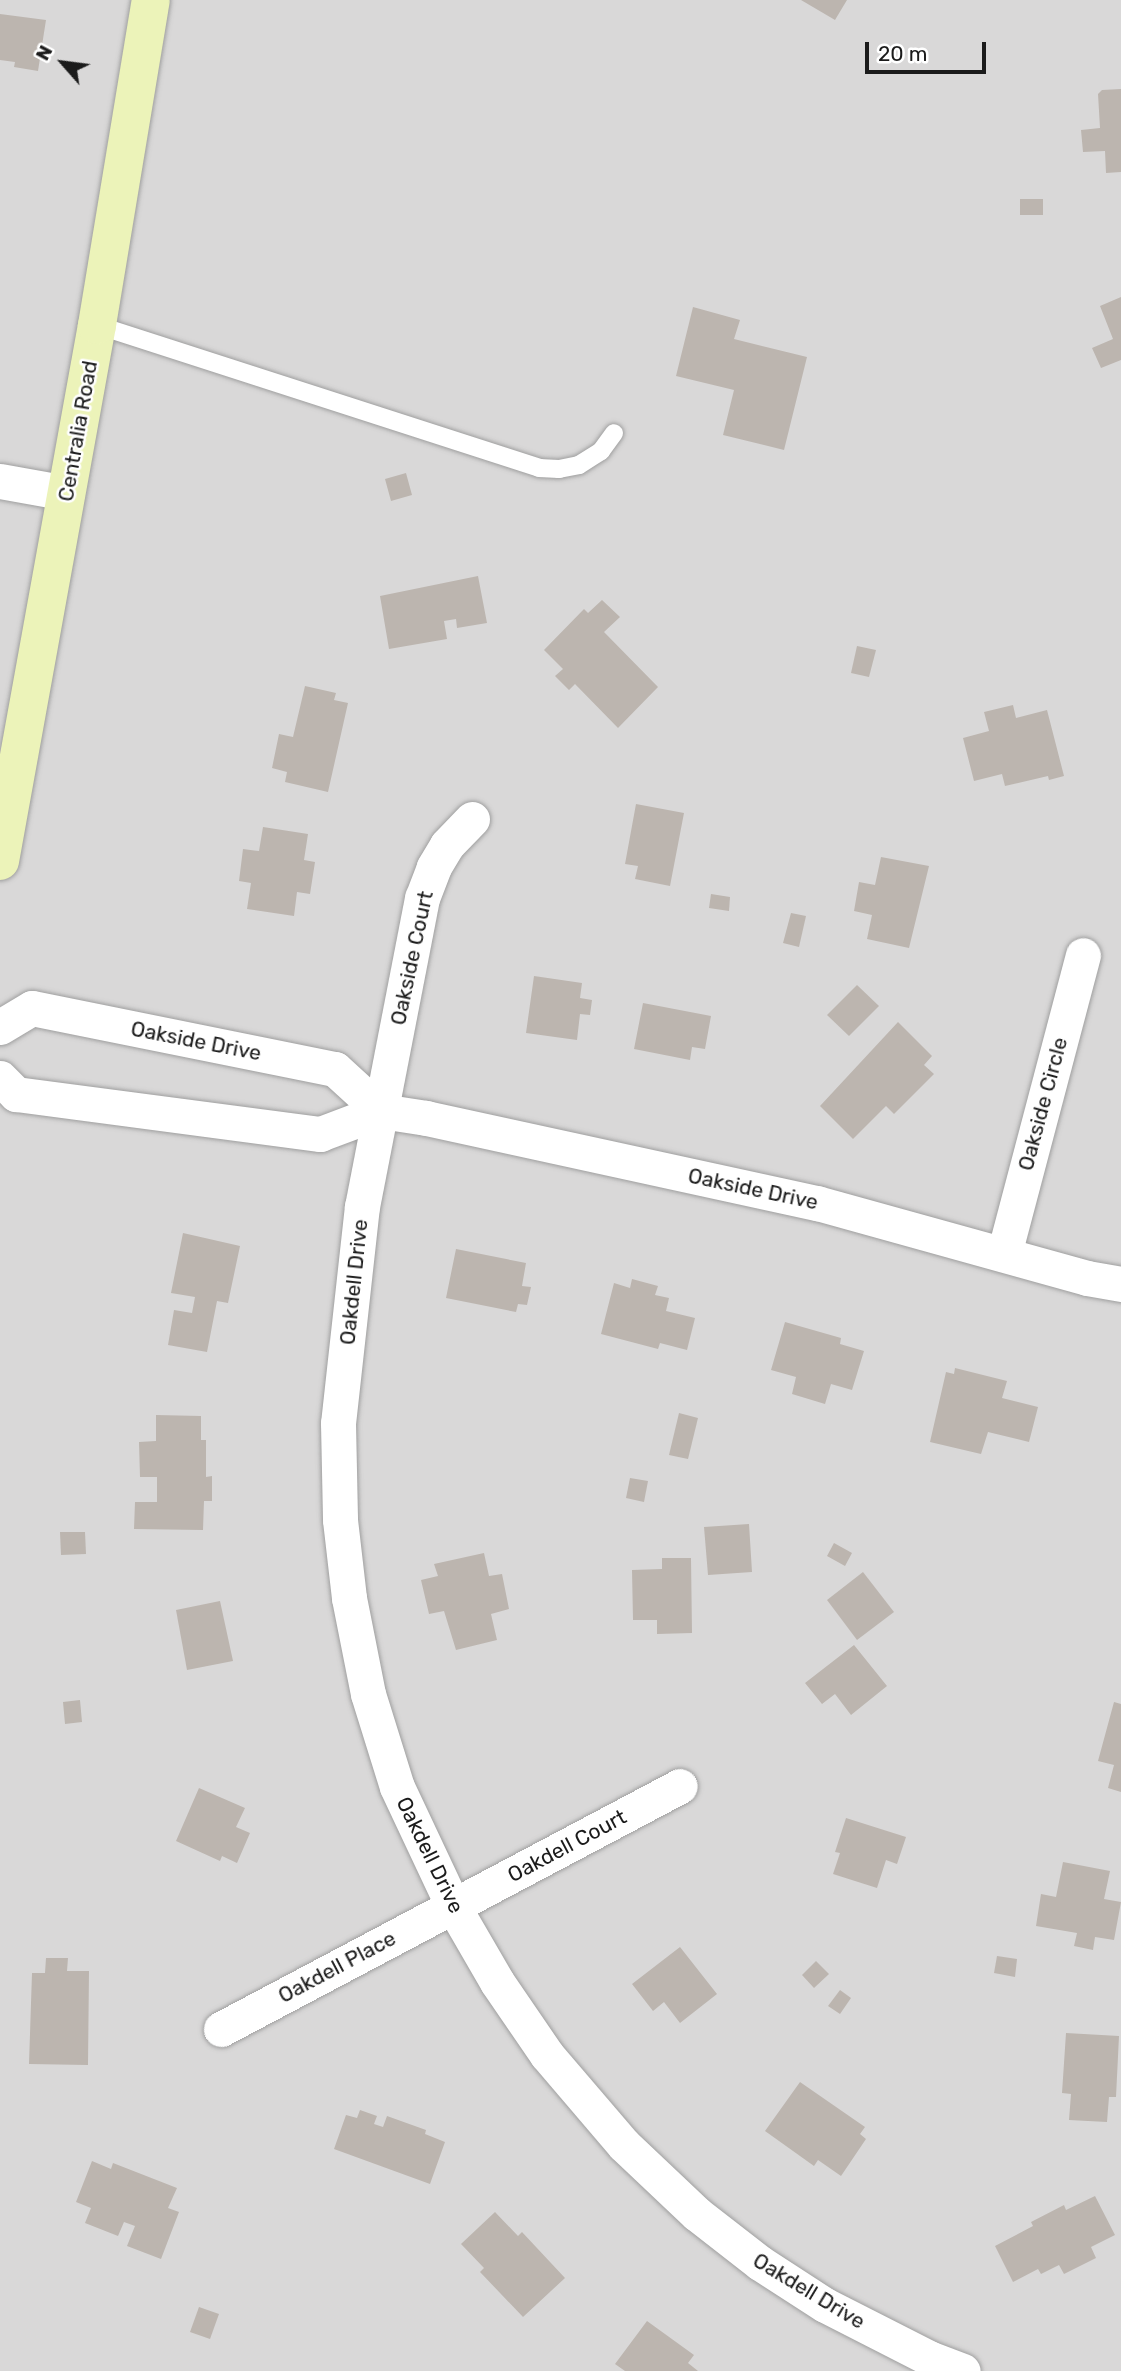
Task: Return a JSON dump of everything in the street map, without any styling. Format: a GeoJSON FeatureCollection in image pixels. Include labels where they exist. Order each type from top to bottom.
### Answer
{"type":"FeatureCollection","features":[{"type":"Feature","properties":{"kind":"main road","name":"Centralia Road"},"geometry":{"type":"LineString","coordinates":[[0,861],[97,325],[151,0]]}},
{"type":"Feature","properties":{"kind":"street"},"geometry":{"type":"LineString","coordinates":[[0,481],[67,493]]}},
{"type":"Feature","properties":{"kind":"street","name":"Oakside Court"},"geometry":{"type":"LineString","coordinates":[[381,1111],[422,898],[434,867],[447,845],[472,819]]}},
{"type":"Feature","properties":{"kind":"street","name":"Oakside Circle"},"geometry":{"type":"LineString","coordinates":[[1004,1254],[1083,955]]}},
{"type":"Feature","properties":{"kind":"street","name":"Oakside Drive"},"geometry":{"type":"LineString","coordinates":[[0,1027],[32,1008],[335,1069],[381,1111],[817,1203],[1087,1278],[1121,1284]]}},
{"type":"Feature","properties":{"kind":"street"},"geometry":{"type":"LineString","coordinates":[[0,1078],[16,1094],[320,1134],[381,1111]]}},
{"type":"Feature","properties":{"kind":"street","name":"Oakdell Drive"},"geometry":{"type":"LineString","coordinates":[[381,1111],[362,1206],[338,1423],[340,1520],[349,1598],[368,1694],[397,1787],[453,1906],[497,1982],[547,2055],[624,2146],[697,2214],[760,2263],[825,2305],[929,2358],[963,2371]]}},
{"type":"Feature","properties":{"kind":"street","name":"Oakdell Court"},"geometry":{"type":"LineString","coordinates":[[453,1906],[680,1786]]}},
{"type":"Feature","properties":{"kind":"street","name":"Oakdell Place"},"geometry":{"type":"LineString","coordinates":[[221,2029],[453,1906]]}},
{"type":"Feature","properties":{"kind":"lane"},"geometry":{"type":"LineString","coordinates":[[97,325],[539,468],[559,470],[579,465],[601,451],[614,433]]}},
{"type":"Feature","properties":{"kind":"shaded area"},"geometry":{"type":"Polygon","coordinates":[[[0,0],[1121,0],[1121,2371],[0,2371],[0,0]]]}},
{"type":"Feature","properties":{"kind":"building"},"geometry":{"type":"Polygon","coordinates":[[[801,0],[847,0],[835,20],[801,0]]]}},
{"type":"Feature","properties":{"kind":"building"},"geometry":{"type":"Polygon","coordinates":[[[0,14],[46,20],[38,71],[14,67],[15,62],[0,60],[0,14]]]}},
{"type":"Feature","properties":{"kind":"building"},"geometry":{"type":"Polygon","coordinates":[[[1121,89],[1121,172],[1106,173],[1105,151],[1083,152],[1081,130],[1100,128],[1098,94],[1102,90],[1121,89]]]}},
{"type":"Feature","properties":{"kind":"building"},"geometry":{"type":"Polygon","coordinates":[[[1020,199],[1043,199],[1043,215],[1020,215],[1020,199]]]}},
{"type":"Feature","properties":{"kind":"building"},"geometry":{"type":"Polygon","coordinates":[[[1121,297],[1121,360],[1101,368],[1092,348],[1113,339],[1100,306],[1121,297]]]}},
{"type":"Feature","properties":{"kind":"building"},"geometry":{"type":"Polygon","coordinates":[[[693,307],[740,320],[734,339],[807,357],[784,450],[723,435],[734,390],[676,376],[693,307]]]}},
{"type":"Feature","properties":{"kind":"building"},"geometry":{"type":"Polygon","coordinates":[[[406,473],[412,495],[391,501],[385,479],[406,473]]]}},
{"type":"Feature","properties":{"kind":"building"},"geometry":{"type":"Polygon","coordinates":[[[478,576],[487,623],[457,628],[456,619],[444,621],[447,639],[389,649],[380,596],[478,576]]]}},
{"type":"Feature","properties":{"kind":"building"},"geometry":{"type":"Polygon","coordinates":[[[602,600],[620,617],[604,632],[658,687],[618,728],[575,684],[569,690],[555,676],[563,669],[544,650],[584,609],[588,613],[602,600]]]}},
{"type":"Feature","properties":{"kind":"building"},"geometry":{"type":"Polygon","coordinates":[[[857,646],[876,650],[869,677],[851,673],[857,646]]]}},
{"type":"Feature","properties":{"kind":"building"},"geometry":{"type":"Polygon","coordinates":[[[305,686],[336,693],[334,700],[348,703],[328,792],[285,782],[287,772],[272,768],[279,734],[293,737],[305,686]]]}},
{"type":"Feature","properties":{"kind":"building"},"geometry":{"type":"Polygon","coordinates":[[[1013,705],[1016,718],[1047,710],[1064,776],[1049,780],[1048,776],[1005,786],[1002,774],[974,781],[963,738],[989,731],[984,712],[1013,705]]]}},
{"type":"Feature","properties":{"kind":"building"},"geometry":{"type":"Polygon","coordinates":[[[636,804],[684,813],[670,886],[635,879],[638,866],[625,864],[636,804]]]}},
{"type":"Feature","properties":{"kind":"building"},"geometry":{"type":"Polygon","coordinates":[[[263,827],[308,834],[304,860],[315,862],[310,894],[297,892],[294,916],[247,909],[251,883],[239,881],[243,849],[259,851],[263,827]]]}},
{"type":"Feature","properties":{"kind":"building"},"geometry":{"type":"Polygon","coordinates":[[[881,857],[929,866],[909,948],[867,939],[872,915],[854,911],[859,882],[875,885],[881,857]]]}},
{"type":"Feature","properties":{"kind":"building"},"geometry":{"type":"Polygon","coordinates":[[[711,894],[730,897],[729,911],[709,908],[711,894]]]}},
{"type":"Feature","properties":{"kind":"building"},"geometry":{"type":"Polygon","coordinates":[[[791,913],[806,916],[799,947],[783,943],[791,913]]]}},
{"type":"Feature","properties":{"kind":"building"},"geometry":{"type":"Polygon","coordinates":[[[534,976],[582,983],[580,998],[592,1000],[590,1015],[580,1014],[577,1040],[526,1033],[534,976]]]}},
{"type":"Feature","properties":{"kind":"building"},"geometry":{"type":"Polygon","coordinates":[[[857,985],[879,1006],[849,1036],[827,1015],[857,985]]]}},
{"type":"Feature","properties":{"kind":"building"},"geometry":{"type":"Polygon","coordinates":[[[643,1003],[711,1016],[705,1049],[692,1047],[690,1060],[634,1049],[643,1003]]]}},
{"type":"Feature","properties":{"kind":"building"},"geometry":{"type":"Polygon","coordinates":[[[898,1022],[932,1056],[924,1065],[934,1074],[894,1114],[886,1106],[853,1139],[820,1106],[898,1022]]]}},
{"type":"Feature","properties":{"kind":"building"},"geometry":{"type":"Polygon","coordinates":[[[183,1233],[240,1246],[228,1303],[217,1301],[207,1352],[168,1345],[174,1310],[192,1313],[195,1297],[171,1293],[183,1233]]]}},
{"type":"Feature","properties":{"kind":"building"},"geometry":{"type":"Polygon","coordinates":[[[456,1249],[526,1263],[522,1286],[531,1287],[527,1305],[518,1304],[516,1312],[446,1298],[456,1249]]]}},
{"type":"Feature","properties":{"kind":"building"},"geometry":{"type":"Polygon","coordinates":[[[632,1279],[658,1286],[655,1295],[669,1298],[666,1311],[695,1318],[687,1350],[660,1343],[658,1349],[601,1334],[614,1283],[630,1288],[632,1279]]]}},
{"type":"Feature","properties":{"kind":"building"},"geometry":{"type":"Polygon","coordinates":[[[785,1322],[841,1338],[840,1344],[864,1351],[852,1390],[831,1384],[825,1404],[792,1394],[796,1377],[771,1370],[785,1322]]]}},
{"type":"Feature","properties":{"kind":"building"},"geometry":{"type":"Polygon","coordinates":[[[955,1368],[1007,1381],[1002,1398],[1038,1407],[1029,1442],[988,1432],[981,1454],[930,1442],[946,1372],[954,1374],[955,1368]]]}},
{"type":"Feature","properties":{"kind":"building"},"geometry":{"type":"Polygon","coordinates":[[[679,1413],[698,1418],[688,1459],[669,1455],[679,1413]]]}},
{"type":"Feature","properties":{"kind":"building"},"geometry":{"type":"Polygon","coordinates":[[[156,1415],[201,1416],[201,1440],[206,1440],[206,1477],[212,1476],[212,1501],[204,1501],[203,1530],[134,1529],[135,1502],[157,1502],[157,1477],[140,1477],[139,1442],[156,1441],[156,1415]]]}},
{"type":"Feature","properties":{"kind":"building"},"geometry":{"type":"Polygon","coordinates":[[[630,1478],[648,1481],[644,1502],[626,1498],[630,1478]]]}},
{"type":"Feature","properties":{"kind":"building"},"geometry":{"type":"Polygon","coordinates":[[[749,1524],[752,1572],[708,1575],[704,1527],[749,1524]]]}},
{"type":"Feature","properties":{"kind":"building"},"geometry":{"type":"Polygon","coordinates":[[[60,1532],[85,1532],[86,1554],[61,1555],[60,1532]]]}},
{"type":"Feature","properties":{"kind":"building"},"geometry":{"type":"Polygon","coordinates":[[[834,1543],[852,1553],[845,1566],[827,1556],[834,1543]]]}},
{"type":"Feature","properties":{"kind":"building"},"geometry":{"type":"Polygon","coordinates":[[[484,1553],[489,1576],[502,1574],[509,1609],[491,1614],[497,1640],[456,1650],[444,1611],[429,1614],[421,1580],[438,1576],[434,1564],[484,1553]]]}},
{"type":"Feature","properties":{"kind":"building"},"geometry":{"type":"Polygon","coordinates":[[[662,1558],[691,1558],[692,1633],[657,1634],[657,1620],[633,1620],[632,1570],[662,1569],[662,1558]]]}},
{"type":"Feature","properties":{"kind":"building"},"geometry":{"type":"Polygon","coordinates":[[[863,1572],[894,1612],[857,1640],[827,1600],[863,1572]]]}},
{"type":"Feature","properties":{"kind":"building"},"geometry":{"type":"Polygon","coordinates":[[[220,1601],[233,1661],[187,1670],[176,1610],[220,1601]]]}},
{"type":"Feature","properties":{"kind":"building"},"geometry":{"type":"Polygon","coordinates":[[[854,1645],[887,1686],[851,1715],[835,1694],[822,1704],[805,1683],[854,1645]]]}},
{"type":"Feature","properties":{"kind":"building"},"geometry":{"type":"Polygon","coordinates":[[[80,1700],[82,1722],[65,1724],[63,1702],[80,1700]]]}},
{"type":"Feature","properties":{"kind":"building"},"geometry":{"type":"Polygon","coordinates":[[[1114,1702],[1121,1704],[1121,1792],[1108,1788],[1114,1765],[1098,1761],[1114,1702]]]}},
{"type":"Feature","properties":{"kind":"building"},"geometry":{"type":"Polygon","coordinates":[[[199,1788],[245,1808],[236,1827],[250,1833],[237,1863],[222,1856],[220,1861],[176,1841],[199,1788]]]}},
{"type":"Feature","properties":{"kind":"building"},"geometry":{"type":"Polygon","coordinates":[[[846,1818],[906,1837],[897,1864],[886,1860],[877,1888],[833,1874],[840,1853],[835,1852],[846,1818]]]}},
{"type":"Feature","properties":{"kind":"building"},"geometry":{"type":"Polygon","coordinates":[[[1063,1862],[1110,1871],[1104,1899],[1121,1902],[1114,1940],[1095,1937],[1093,1950],[1074,1946],[1077,1933],[1036,1926],[1041,1894],[1056,1897],[1063,1862]]]}},
{"type":"Feature","properties":{"kind":"building"},"geometry":{"type":"Polygon","coordinates":[[[680,1947],[717,1994],[680,2023],[664,2002],[653,2011],[632,1984],[680,1947]]]}},
{"type":"Feature","properties":{"kind":"building"},"geometry":{"type":"Polygon","coordinates":[[[997,1956],[1017,1959],[1015,1977],[994,1973],[997,1956]]]}},
{"type":"Feature","properties":{"kind":"building"},"geometry":{"type":"Polygon","coordinates":[[[46,1958],[68,1958],[67,1971],[89,1971],[88,2065],[29,2064],[32,1973],[45,1973],[46,1958]]]}},
{"type":"Feature","properties":{"kind":"building"},"geometry":{"type":"Polygon","coordinates":[[[816,1961],[829,1974],[814,1988],[802,1975],[816,1961]]]}},
{"type":"Feature","properties":{"kind":"building"},"geometry":{"type":"Polygon","coordinates":[[[840,1990],[851,1998],[840,2014],[828,2006],[840,1990]]]}},
{"type":"Feature","properties":{"kind":"building"},"geometry":{"type":"Polygon","coordinates":[[[1066,2033],[1119,2036],[1116,2097],[1109,2097],[1107,2122],[1069,2120],[1071,2094],[1062,2093],[1066,2033]]]}},
{"type":"Feature","properties":{"kind":"building"},"geometry":{"type":"Polygon","coordinates":[[[800,2082],[865,2127],[860,2134],[866,2139],[841,2176],[818,2160],[814,2166],[765,2131],[800,2082]]]}},
{"type":"Feature","properties":{"kind":"building"},"geometry":{"type":"Polygon","coordinates":[[[360,2110],[377,2116],[374,2124],[383,2127],[387,2116],[426,2130],[425,2134],[445,2142],[430,2184],[334,2149],[346,2115],[357,2118],[360,2110]]]}},
{"type":"Feature","properties":{"kind":"building"},"geometry":{"type":"Polygon","coordinates":[[[92,2161],[111,2169],[113,2163],[177,2188],[168,2208],[179,2212],[161,2259],[127,2246],[135,2226],[124,2222],[118,2236],[85,2223],[91,2208],[76,2202],[92,2161]]]}},
{"type":"Feature","properties":{"kind":"building"},"geometry":{"type":"Polygon","coordinates":[[[1095,2196],[1115,2235],[1091,2247],[1096,2258],[1064,2274],[1059,2265],[1041,2274],[1038,2269],[1013,2282],[995,2246],[1033,2226],[1031,2222],[1064,2205],[1066,2210],[1095,2196]]]}},
{"type":"Feature","properties":{"kind":"building"},"geometry":{"type":"Polygon","coordinates":[[[495,2212],[518,2236],[522,2232],[565,2278],[523,2317],[480,2272],[484,2268],[461,2244],[495,2212]]]}},
{"type":"Feature","properties":{"kind":"building"},"geometry":{"type":"Polygon","coordinates":[[[199,2307],[219,2314],[210,2339],[190,2332],[199,2307]]]}},
{"type":"Feature","properties":{"kind":"building"},"geometry":{"type":"Polygon","coordinates":[[[647,2321],[694,2355],[688,2363],[698,2371],[625,2371],[615,2364],[647,2321]]]}}]}
